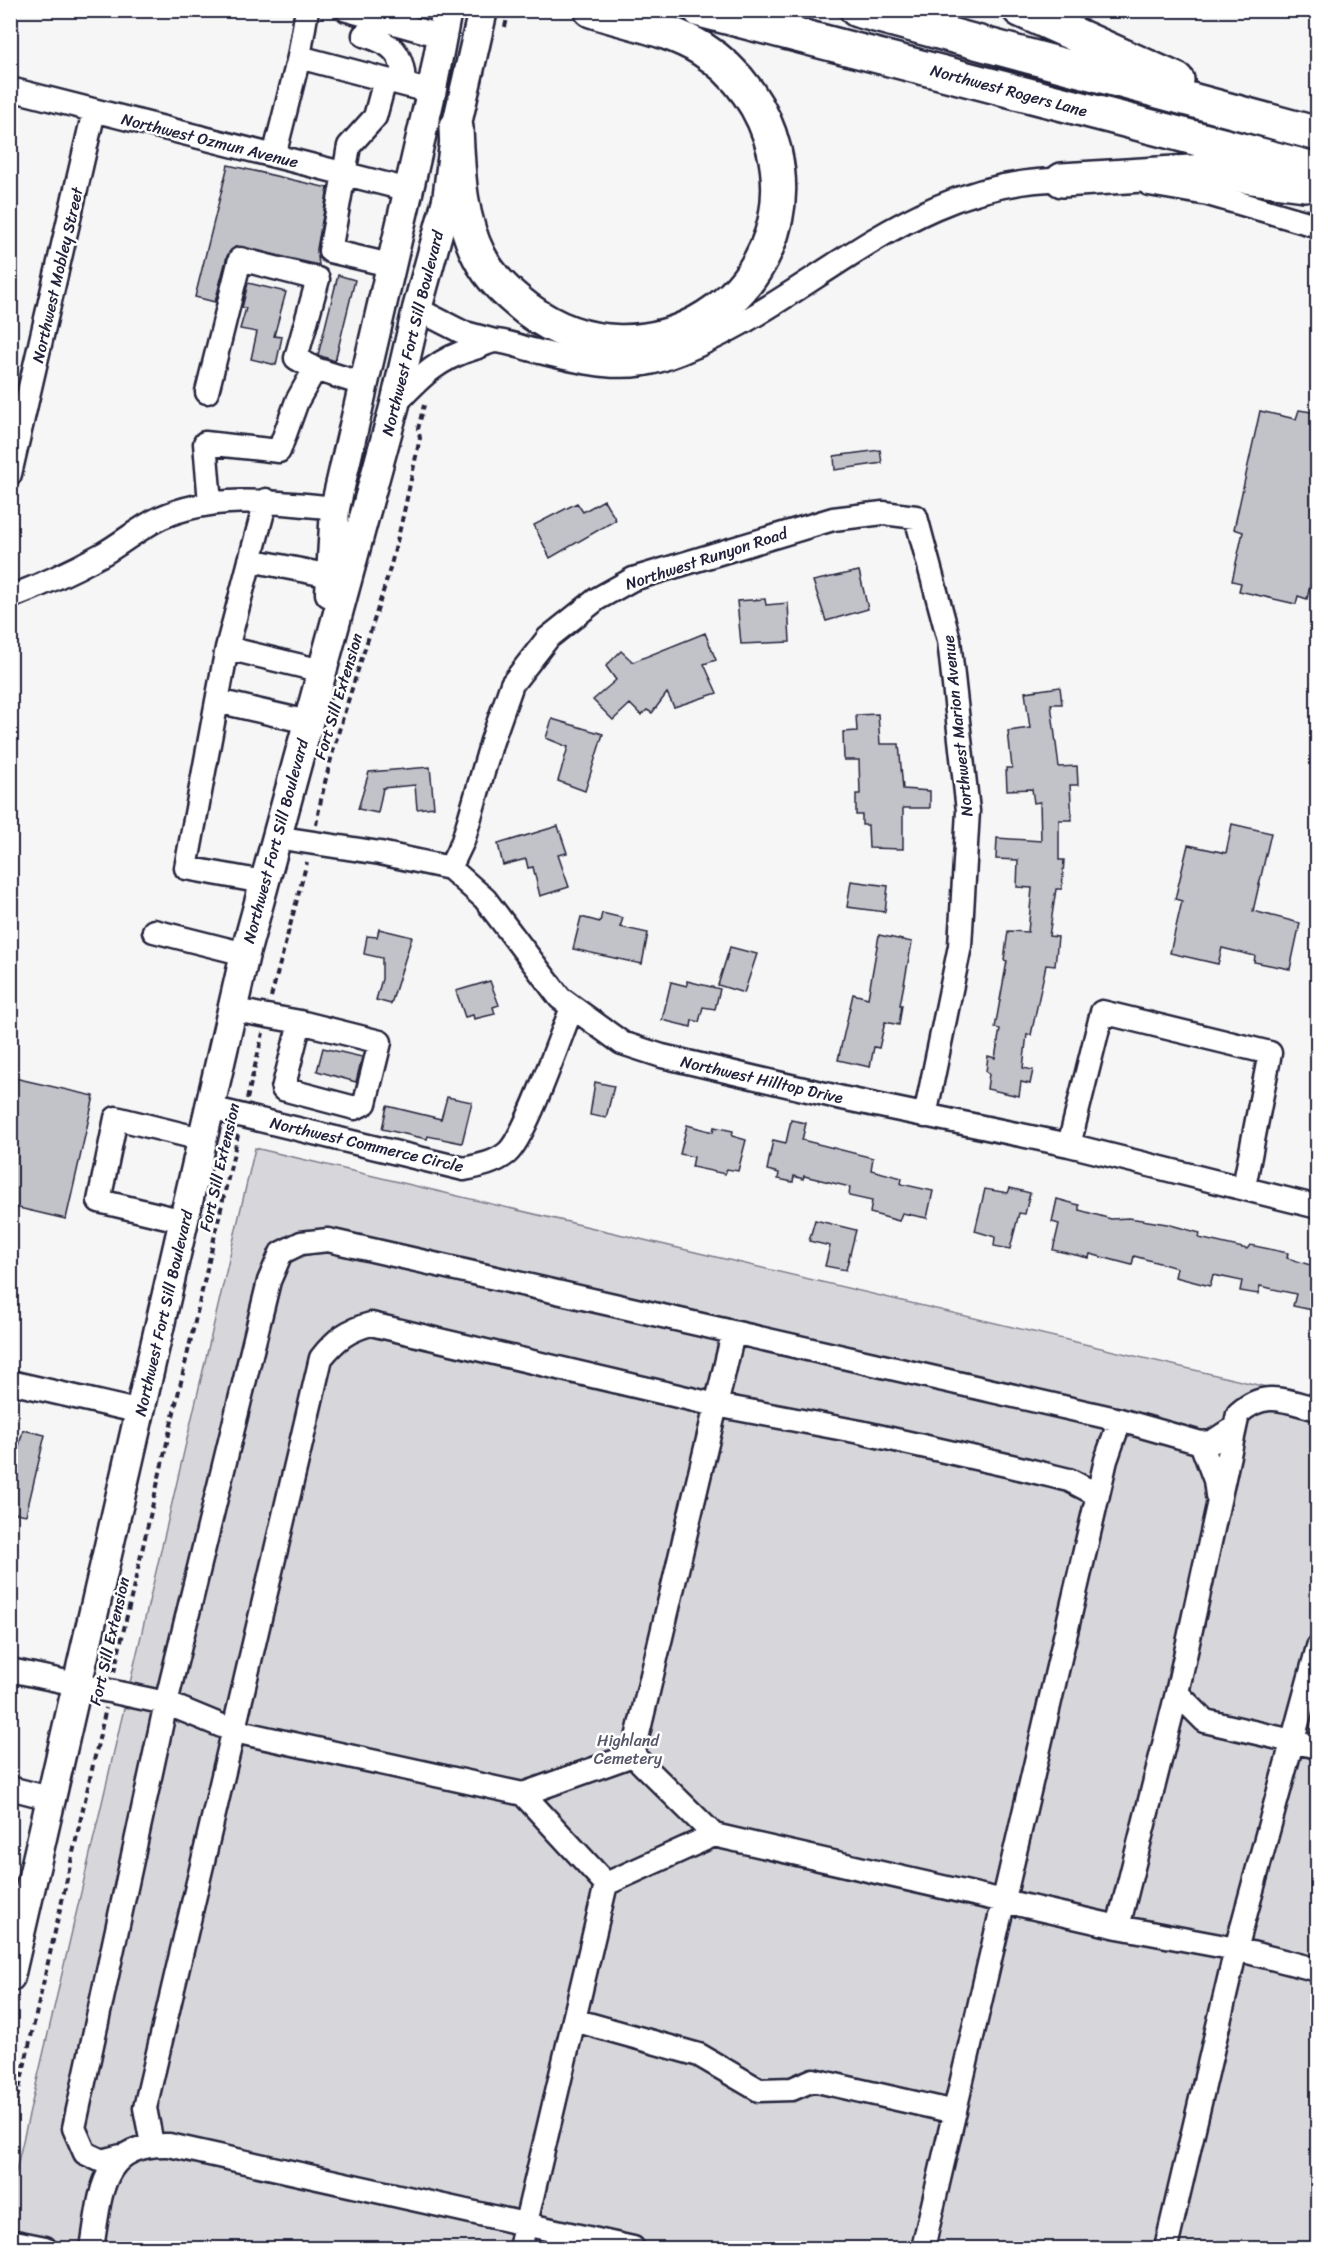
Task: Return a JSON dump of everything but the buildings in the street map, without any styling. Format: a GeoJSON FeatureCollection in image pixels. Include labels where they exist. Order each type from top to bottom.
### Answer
{"type":"FeatureCollection","features":[{"type":"Feature","properties":{"kind":"highway"},"geometry":{"type":"LineString","coordinates":[[456,128],[463,210],[478,254],[489,274],[512,297],[542,320],[562,330],[604,342],[641,341],[687,328],[723,307],[754,274],[765,251],[777,208],[777,162],[759,108],[743,85],[702,49],[669,34],[591,10]]}},
{"type":"Feature","properties":{"kind":"highway","name":"Northwest Rogers Lane"},"geometry":{"type":"LineString","coordinates":[[700,10],[1317,170]]}},
{"type":"Feature","properties":{"kind":"highway"},"geometry":{"type":"LineString","coordinates":[[857,10],[1317,135]]}},
{"type":"Feature","properties":{"kind":"highway"},"geometry":{"type":"LineString","coordinates":[[1020,10],[1269,121]]}},
{"type":"Feature","properties":{"kind":"highway"},"geometry":{"type":"LineString","coordinates":[[1062,180],[1207,171],[1317,185]]}},
{"type":"Feature","properties":{"kind":"main road","name":"Northwest Fort Sill Boulevard"},"geometry":{"type":"LineString","coordinates":[[11,1969],[79,1685],[201,1139],[234,1010],[245,954],[275,837],[395,404],[417,309],[447,200],[456,128],[497,17]]}},
{"type":"Feature","properties":{"kind":"main road","name":"Northwest Fort Sill Boulevard"},"geometry":{"type":"LineString","coordinates":[[324,662],[335,508],[391,259],[432,92],[444,23]]}},
{"type":"Feature","properties":{"kind":"main road"},"geometry":{"type":"LineString","coordinates":[[391,259],[403,288],[417,309]]}},
{"type":"Feature","properties":{"kind":"street"},"geometry":{"type":"LineString","coordinates":[[274,156],[299,57],[307,10]]}},
{"type":"Feature","properties":{"kind":"street"},"geometry":{"type":"LineString","coordinates":[[347,10],[388,43],[404,67],[375,117],[349,146],[346,174],[330,251],[391,259]]}},
{"type":"Feature","properties":{"kind":"street"},"geometry":{"type":"LineString","coordinates":[[367,25],[444,23]]}},
{"type":"Feature","properties":{"kind":"street"},"geometry":{"type":"LineString","coordinates":[[355,72],[367,25]]}},
{"type":"Feature","properties":{"kind":"street"},"geometry":{"type":"LineString","coordinates":[[299,57],[432,92]]}},
{"type":"Feature","properties":{"kind":"street","name":"Northwest Ozmun Avenue"},"geometry":{"type":"LineString","coordinates":[[10,89],[409,190]]}},
{"type":"Feature","properties":{"kind":"street","name":"Northwest Mobley Street"},"geometry":{"type":"LineString","coordinates":[[10,474],[94,111]]}},
{"type":"Feature","properties":{"kind":"street"},"geometry":{"type":"LineString","coordinates":[[417,309],[462,332],[590,363],[622,366],[652,363],[719,338],[868,242],[909,219],[949,201],[997,187],[1062,180],[1136,182],[1208,194],[1317,226]]}},
{"type":"Feature","properties":{"kind":"street"},"geometry":{"type":"LineString","coordinates":[[207,392],[240,259],[318,279],[296,358],[315,369],[363,384]]}},
{"type":"Feature","properties":{"kind":"street"},"geometry":{"type":"LineString","coordinates":[[395,404],[431,367],[452,355],[496,341]]}},
{"type":"Feature","properties":{"kind":"street"},"geometry":{"type":"LineString","coordinates":[[210,503],[205,443],[279,451],[297,400],[315,369]]}},
{"type":"Feature","properties":{"kind":"street"},"geometry":{"type":"LineString","coordinates":[[263,882],[186,868],[227,648],[266,500]]}},
{"type":"Feature","properties":{"kind":"street"},"geometry":{"type":"LineString","coordinates":[[10,597],[48,583],[102,554],[160,518],[210,503],[266,500],[335,508]]}},
{"type":"Feature","properties":{"kind":"street","name":"Northwest Runyon Road"},"geometry":{"type":"LineString","coordinates":[[450,868],[464,841],[492,741],[512,684],[548,638],[597,599],[633,579],[833,519],[883,513],[916,517]]}},
{"type":"Feature","properties":{"kind":"street","name":"Northwest Marion Avenue"},"geometry":{"type":"LineString","coordinates":[[916,517],[949,640],[968,810],[960,946],[925,1116]]}},
{"type":"Feature","properties":{"kind":"street"},"geometry":{"type":"LineString","coordinates":[[250,560],[331,576]]}},
{"type":"Feature","properties":{"kind":"street"},"geometry":{"type":"LineString","coordinates":[[227,648],[324,662]]}},
{"type":"Feature","properties":{"kind":"street"},"geometry":{"type":"LineString","coordinates":[[217,701],[308,722]]}},
{"type":"Feature","properties":{"kind":"street","name":"Northwest Hilltop Drive"},"geometry":{"type":"LineString","coordinates":[[275,837],[398,856],[450,868],[485,899],[560,998],[622,1042],[662,1056],[925,1116],[1069,1145],[1317,1207]]}},
{"type":"Feature","properties":{"kind":"street"},"geometry":{"type":"LineString","coordinates":[[154,931],[245,954]]}},
{"type":"Feature","properties":{"kind":"street","name":"Northwest Commerce Circle"},"geometry":{"type":"LineString","coordinates":[[210,1108],[464,1169],[484,1166],[508,1152],[524,1126],[572,1008]]}},
{"type":"Feature","properties":{"kind":"street"},"geometry":{"type":"LineString","coordinates":[[234,1010],[300,1022],[380,1042],[365,1103],[355,1108],[283,1089],[300,1022]]}},
{"type":"Feature","properties":{"kind":"street"},"geometry":{"type":"LineString","coordinates":[[1069,1145],[1102,1012],[1270,1053],[1244,1187]]}},
{"type":"Feature","properties":{"kind":"street"},"geometry":{"type":"LineString","coordinates":[[296,1129],[304,1094]]}},
{"type":"Feature","properties":{"kind":"street"},"geometry":{"type":"LineString","coordinates":[[348,1141],[355,1108]]}},
{"type":"Feature","properties":{"kind":"street"},"geometry":{"type":"LineString","coordinates":[[184,1221],[99,1201],[116,1118],[201,1139]]}},
{"type":"Feature","properties":{"kind":"street"},"geometry":{"type":"LineString","coordinates":[[633,2248],[169,2145],[152,2144],[102,2161],[85,2153],[74,2128],[166,1704],[269,1281],[281,1253],[301,1243],[328,1240],[733,1334],[1120,1420],[1201,1443],[1212,1442],[1235,1427]]}},
{"type":"Feature","properties":{"kind":"street"},"geometry":{"type":"LineString","coordinates":[[152,2144],[145,2108],[321,1358],[332,1343],[349,1330],[371,1324],[716,1405],[860,1432],[1011,1466],[1069,1480],[1098,1495]]}},
{"type":"Feature","properties":{"kind":"street"},"geometry":{"type":"LineString","coordinates":[[633,1755],[733,1334]]}},
{"type":"Feature","properties":{"kind":"street"},"geometry":{"type":"LineString","coordinates":[[10,1382],[141,1412]]}},
{"type":"Feature","properties":{"kind":"street"},"geometry":{"type":"LineString","coordinates":[[1118,1927],[1177,1693],[1238,1414],[1251,1403],[1268,1397],[1317,1409]]}},
{"type":"Feature","properties":{"kind":"street"},"geometry":{"type":"LineString","coordinates":[[923,2248],[1098,1495],[1120,1420]]}},
{"type":"Feature","properties":{"kind":"street"},"geometry":{"type":"LineString","coordinates":[[1201,1443],[1215,1480],[1218,1502]]}},
{"type":"Feature","properties":{"kind":"street"},"geometry":{"type":"LineString","coordinates":[[1166,2248],[1236,1949],[1317,1647]]}},
{"type":"Feature","properties":{"kind":"street"},"geometry":{"type":"LineString","coordinates":[[10,1670],[166,1704],[234,1731],[523,1794],[633,1755]]}},
{"type":"Feature","properties":{"kind":"street"},"geometry":{"type":"LineString","coordinates":[[1177,1693],[1205,1720],[1317,1747]]}},
{"type":"Feature","properties":{"kind":"street"},"geometry":{"type":"LineString","coordinates":[[1167,1733],[1205,1720]]}},
{"type":"Feature","properties":{"kind":"street"},"geometry":{"type":"LineString","coordinates":[[633,1755],[714,1835],[1118,1927],[1236,1949],[1317,1970]]}},
{"type":"Feature","properties":{"kind":"street"},"geometry":{"type":"LineString","coordinates":[[10,1788],[52,1799]]}},
{"type":"Feature","properties":{"kind":"street"},"geometry":{"type":"LineString","coordinates":[[523,1794],[606,1884]]}},
{"type":"Feature","properties":{"kind":"street"},"geometry":{"type":"LineString","coordinates":[[606,1884],[714,1835]]}},
{"type":"Feature","properties":{"kind":"street"},"geometry":{"type":"LineString","coordinates":[[520,2248],[606,1884]]}},
{"type":"Feature","properties":{"kind":"street"},"geometry":{"type":"LineString","coordinates":[[574,2020],[699,2055],[759,2090],[792,2088],[813,2080],[955,2112]]}},
{"type":"Feature","properties":{"kind":"street"},"geometry":{"type":"LineString","coordinates":[[92,2248],[102,2184],[120,2156]]}},
{"type":"Feature","properties":{"kind":"street"},"geometry":{"type":"LineString","coordinates":[[10,2241],[45,2248]]}},
{"type":"Feature","properties":{"kind":"path","name":"Fort Sill Extension"},"geometry":{"type":"LineString","coordinates":[[10,2129],[243,1116],[313,842],[333,746],[382,595],[420,438],[418,429],[420,413],[437,387],[431,367]]}},
{"type":"Feature","properties":{"kind":"green space","name":"Highland Cemetery"},"geometry":{"type":"Polygon","coordinates":[[[255,1148],[1317,1399],[1317,2248],[11,2248],[11,2192],[255,1148]]]}}]}
